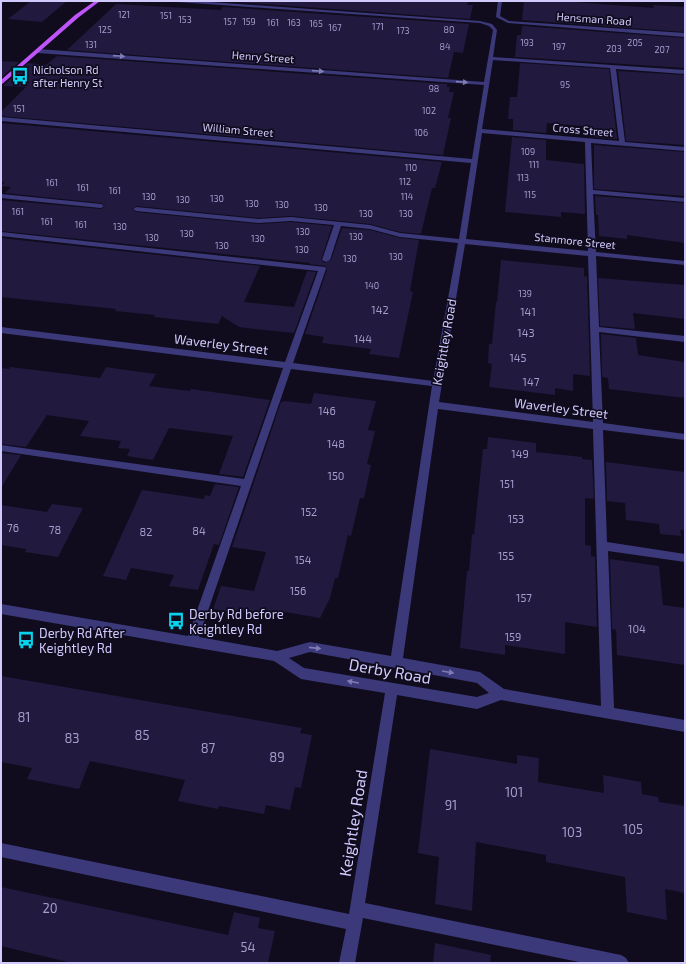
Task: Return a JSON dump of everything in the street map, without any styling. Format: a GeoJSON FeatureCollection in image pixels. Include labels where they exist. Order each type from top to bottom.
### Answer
{"type":"FeatureCollection","features":[{"type":"Feature","properties":{"kind":"main road"},"geometry":{"type":"LineString","coordinates":[[77,16],[82,8],[90,1]]}},
{"type":"Feature","properties":{"kind":"main road"},"geometry":{"type":"LineString","coordinates":[[1,83],[77,16],[98,1]]}},
{"type":"Feature","properties":{"kind":"street","name":"Keightley Road"},"geometry":{"type":"LineString","coordinates":[[177,1],[469,20],[490,24],[495,30],[462,241],[437,384],[396,663]]}},
{"type":"Feature","properties":{"kind":"street","name":"Hensman Road"},"geometry":{"type":"LineString","coordinates":[[500,1],[498,17],[518,24],[685,35]]}},
{"type":"Feature","properties":{"kind":"street","name":"Henry Street"},"geometry":{"type":"LineString","coordinates":[[38,51],[487,84]]}},
{"type":"Feature","properties":{"kind":"street"},"geometry":{"type":"LineString","coordinates":[[491,58],[685,72]]}},
{"type":"Feature","properties":{"kind":"street"},"geometry":{"type":"LineString","coordinates":[[613,67],[622,143]]}},
{"type":"Feature","properties":{"kind":"street","name":"William Street"},"geometry":{"type":"LineString","coordinates":[[1,119],[474,161]]}},
{"type":"Feature","properties":{"kind":"street","name":"Cross Street"},"geometry":{"type":"LineString","coordinates":[[479,131],[685,149]]}},
{"type":"Feature","properties":{"kind":"street"},"geometry":{"type":"LineString","coordinates":[[588,140],[608,713]]}},
{"type":"Feature","properties":{"kind":"street"},"geometry":{"type":"LineString","coordinates":[[590,192],[685,200]]}},
{"type":"Feature","properties":{"kind":"street"},"geometry":{"type":"LineString","coordinates":[[1,196],[101,206]]}},
{"type":"Feature","properties":{"kind":"street","name":"Stanmore Street"},"geometry":{"type":"LineString","coordinates":[[136,209],[258,221],[291,219],[370,227],[400,234],[462,241],[685,263]]}},
{"type":"Feature","properties":{"kind":"street"},"geometry":{"type":"LineString","coordinates":[[326,260],[338,224]]}},
{"type":"Feature","properties":{"kind":"street"},"geometry":{"type":"LineString","coordinates":[[1,234],[322,269],[192,640]]}},
{"type":"Feature","properties":{"kind":"street"},"geometry":{"type":"LineString","coordinates":[[595,328],[685,339]]}},
{"type":"Feature","properties":{"kind":"street","name":"Waverley Street"},"geometry":{"type":"LineString","coordinates":[[1,330],[437,384]]}},
{"type":"Feature","properties":{"kind":"street","name":"Waverley Street"},"geometry":{"type":"LineString","coordinates":[[434,405],[685,437]]}},
{"type":"Feature","properties":{"kind":"street"},"geometry":{"type":"LineString","coordinates":[[1,448],[248,483]]}},
{"type":"Feature","properties":{"kind":"street"},"geometry":{"type":"LineString","coordinates":[[602,546],[685,558]]}},
{"type":"Feature","properties":{"kind":"street","name":"Derby Road"},"geometry":{"type":"LineString","coordinates":[[1,609],[192,640],[277,656],[301,673],[392,689],[477,703],[501,694]]}},
{"type":"Feature","properties":{"kind":"street","name":"Derby Road"},"geometry":{"type":"LineString","coordinates":[[277,656],[310,647],[480,678],[501,694],[685,726]]}},
{"type":"Feature","properties":{"kind":"street","name":"Keightley Road"},"geometry":{"type":"LineString","coordinates":[[347,963],[356,916],[392,689]]}},
{"type":"Feature","properties":{"kind":"street"},"geometry":{"type":"LineString","coordinates":[[1,850],[356,916],[621,963]]}},
{"type":"Feature","properties":{"kind":"building"},"geometry":{"type":"Polygon","coordinates":[[[31,1],[67,1],[42,22],[8,19],[31,1]]]}},
{"type":"Feature","properties":{"kind":"building"},"geometry":{"type":"Polygon","coordinates":[[[222,1],[468,1],[467,5],[473,5],[470,19],[222,1]]]}},
{"type":"Feature","properties":{"kind":"building"},"geometry":{"type":"Polygon","coordinates":[[[524,1],[559,1],[654,8],[653,5],[685,7],[685,32],[522,20],[524,1]]]}},
{"type":"Feature","properties":{"kind":"building"},"geometry":{"type":"Polygon","coordinates":[[[116,4],[221,10],[222,7],[469,24],[463,53],[454,52],[448,78],[67,50],[116,4]]]}},
{"type":"Feature","properties":{"kind":"building"},"geometry":{"type":"Polygon","coordinates":[[[522,26],[685,38],[685,68],[515,57],[517,35],[521,35],[522,26]]]}},
{"type":"Feature","properties":{"kind":"building"},"geometry":{"type":"Polygon","coordinates":[[[57,56],[447,84],[447,87],[450,87],[449,92],[454,92],[448,118],[451,118],[443,155],[1,116],[1,112],[26,87],[3,86],[28,63],[46,65],[57,56]]]}},
{"type":"Feature","properties":{"kind":"building"},"geometry":{"type":"Polygon","coordinates":[[[1,61],[19,62],[1,78],[1,61]]]}},
{"type":"Feature","properties":{"kind":"building"},"geometry":{"type":"Polygon","coordinates":[[[520,63],[609,69],[617,139],[593,137],[593,127],[547,123],[546,133],[513,130],[513,119],[508,119],[510,97],[517,97],[520,63]]]}},
{"type":"Feature","properties":{"kind":"building"},"geometry":{"type":"Polygon","coordinates":[[[618,71],[685,75],[685,145],[626,141],[618,71]]]}},
{"type":"Feature","properties":{"kind":"building"},"geometry":{"type":"Polygon","coordinates":[[[1,123],[442,162],[435,188],[432,188],[421,234],[400,232],[370,224],[291,216],[258,218],[136,206],[132,209],[136,212],[258,224],[291,222],[332,226],[321,260],[325,263],[331,260],[342,228],[370,230],[400,238],[419,240],[410,291],[413,292],[399,358],[369,354],[371,349],[322,343],[324,337],[305,334],[327,270],[325,266],[309,264],[310,263],[1,231],[1,200],[101,209],[105,206],[101,203],[5,193],[11,187],[1,186],[5,182],[1,182],[1,123]]]}},
{"type":"Feature","properties":{"kind":"building"},"geometry":{"type":"Polygon","coordinates":[[[512,137],[546,140],[546,160],[584,164],[585,214],[561,212],[561,217],[505,212],[512,137]]]}},
{"type":"Feature","properties":{"kind":"building"},"geometry":{"type":"Polygon","coordinates":[[[594,145],[685,152],[685,196],[594,189],[594,145]]]}},
{"type":"Feature","properties":{"kind":"building"},"geometry":{"type":"Polygon","coordinates":[[[595,196],[685,203],[685,243],[627,235],[627,239],[599,236],[595,196]]]}},
{"type":"Feature","properties":{"kind":"building"},"geometry":{"type":"Polygon","coordinates":[[[1,238],[260,266],[244,302],[294,307],[307,271],[316,272],[294,333],[255,329],[239,327],[222,316],[218,324],[154,317],[155,315],[115,311],[116,309],[1,297],[1,238]]]}},
{"type":"Feature","properties":{"kind":"building"},"geometry":{"type":"Polygon","coordinates":[[[501,260],[584,268],[584,276],[587,277],[590,376],[573,374],[573,391],[555,388],[555,395],[489,387],[492,364],[488,363],[489,344],[492,344],[501,260]]]}},
{"type":"Feature","properties":{"kind":"building"},"geometry":{"type":"Polygon","coordinates":[[[598,278],[685,285],[685,319],[633,313],[635,329],[600,326],[598,278]]]}},
{"type":"Feature","properties":{"kind":"building"},"geometry":{"type":"Polygon","coordinates":[[[601,334],[636,338],[638,355],[685,362],[685,398],[609,389],[608,378],[602,377],[601,334]]]}},
{"type":"Feature","properties":{"kind":"building"},"geometry":{"type":"Polygon","coordinates":[[[10,367],[100,378],[106,367],[156,374],[149,386],[190,391],[191,389],[270,400],[243,477],[219,474],[233,436],[169,428],[153,460],[127,456],[130,449],[118,448],[121,441],[80,436],[89,421],[47,415],[26,447],[1,444],[1,368],[9,369],[10,367]]]}},
{"type":"Feature","properties":{"kind":"building"},"geometry":{"type":"Polygon","coordinates":[[[314,393],[376,401],[368,430],[375,431],[367,464],[371,465],[364,498],[360,498],[351,536],[348,535],[338,578],[335,578],[330,598],[320,618],[285,612],[282,619],[236,611],[236,613],[213,609],[221,586],[254,591],[266,552],[232,547],[281,402],[285,401],[311,404],[314,393]]]}},
{"type":"Feature","properties":{"kind":"building"},"geometry":{"type":"Polygon","coordinates":[[[488,437],[536,443],[536,452],[582,457],[582,459],[592,460],[594,499],[585,498],[585,545],[591,546],[591,556],[595,557],[597,627],[565,622],[565,654],[505,645],[505,655],[460,648],[467,571],[469,571],[472,534],[474,535],[483,449],[487,449],[488,437]]]}},
{"type":"Feature","properties":{"kind":"building"},"geometry":{"type":"Polygon","coordinates":[[[1,453],[21,455],[1,488],[1,453]]]}},
{"type":"Feature","properties":{"kind":"building"},"geometry":{"type":"Polygon","coordinates":[[[606,462],[685,472],[685,530],[680,530],[681,536],[660,534],[659,524],[626,520],[625,503],[607,501],[606,462]]]}},
{"type":"Feature","properties":{"kind":"building"},"geometry":{"type":"Polygon","coordinates":[[[215,484],[239,487],[219,545],[214,544],[198,590],[169,586],[174,575],[131,568],[126,580],[103,576],[142,490],[204,499],[205,495],[210,496],[215,484]]]}},
{"type":"Feature","properties":{"kind":"building"},"geometry":{"type":"Polygon","coordinates":[[[52,504],[83,508],[58,557],[25,552],[26,549],[1,545],[1,505],[47,512],[52,504]]]}},
{"type":"Feature","properties":{"kind":"building"},"geometry":{"type":"Polygon","coordinates":[[[610,559],[659,566],[663,605],[685,608],[685,665],[617,655],[616,630],[612,629],[610,559]]]}},
{"type":"Feature","properties":{"kind":"building"},"geometry":{"type":"Polygon","coordinates":[[[1,676],[302,728],[300,733],[312,735],[301,788],[295,787],[290,810],[266,805],[264,814],[219,806],[218,809],[178,801],[185,780],[90,761],[79,789],[27,779],[32,768],[1,762],[1,676]]]}},
{"type":"Feature","properties":{"kind":"building"},"geometry":{"type":"Polygon","coordinates":[[[430,749],[517,764],[517,755],[539,758],[538,782],[604,793],[603,775],[641,782],[642,794],[658,797],[659,802],[685,806],[685,893],[665,889],[667,920],[627,912],[625,877],[546,862],[546,855],[476,842],[472,911],[435,904],[439,857],[418,853],[430,749]]]}},
{"type":"Feature","properties":{"kind":"building"},"geometry":{"type":"Polygon","coordinates":[[[1,887],[228,935],[234,912],[260,918],[258,928],[275,931],[268,963],[72,963],[1,946],[1,887]]]}},
{"type":"Feature","properties":{"kind":"building"},"geometry":{"type":"Polygon","coordinates":[[[435,943],[491,955],[490,963],[433,963],[435,943]]]}},
{"type":"Feature","properties":{"kind":"place","name":"Nicholson Rd after Henry St"},"geometry":{"type":"Point","coordinates":[20,76]}},
{"type":"Feature","properties":{"kind":"place","name":"Derby Rd before Keightley Rd"},"geometry":{"type":"Point","coordinates":[176,621]}},
{"type":"Feature","properties":{"kind":"place","name":"Derby Rd After Keightley Rd"},"geometry":{"type":"Point","coordinates":[26,640]}}]}
